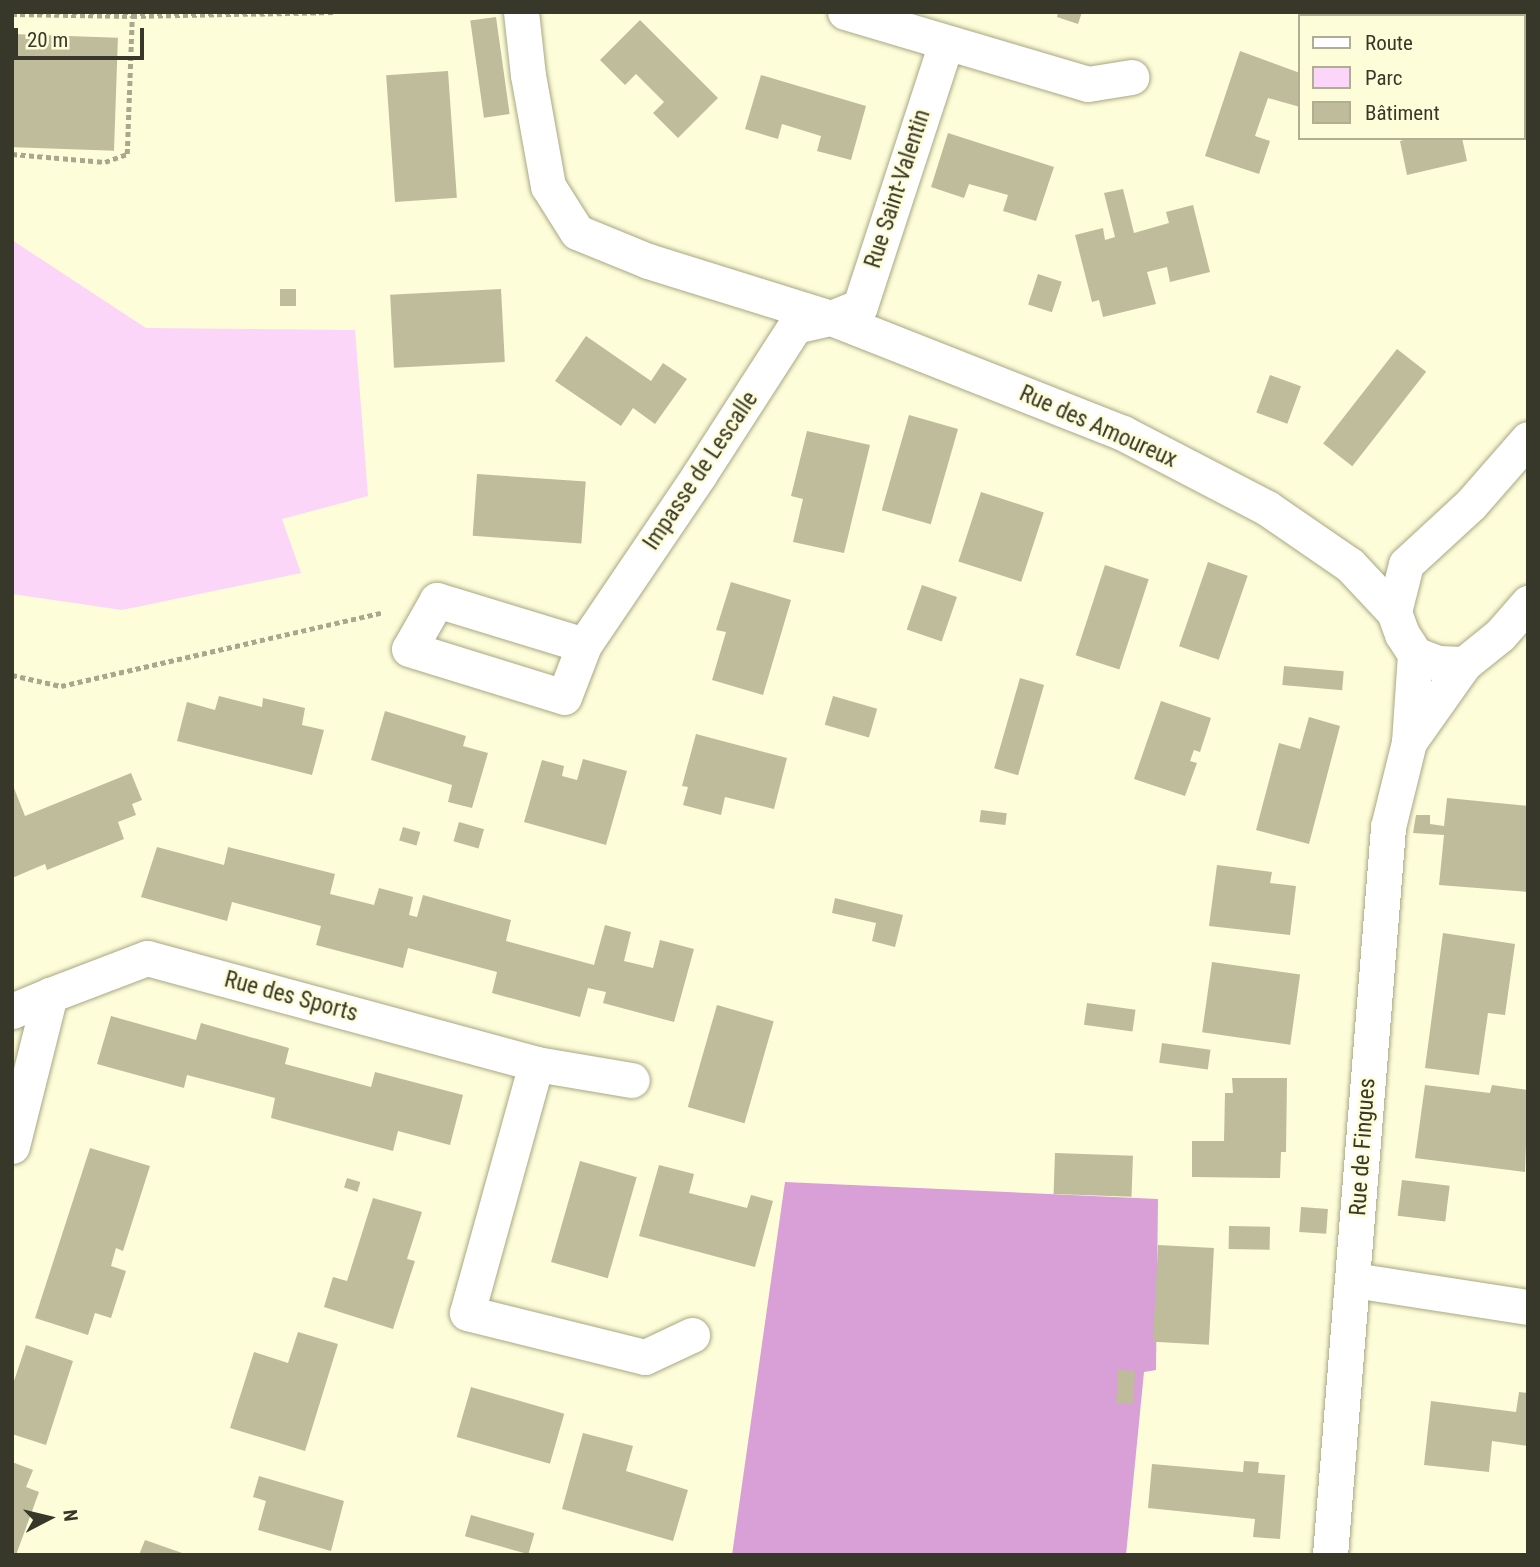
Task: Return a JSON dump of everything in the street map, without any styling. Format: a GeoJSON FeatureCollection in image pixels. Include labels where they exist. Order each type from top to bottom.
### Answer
{"type":"FeatureCollection","features":[{"type":"Feature","properties":{"kind":"street","name":"Rue des Amoureux"},"geometry":{"type":"LineString","coordinates":[[521,12],[528,75],[548,186],[577,232],[648,261],[831,318],[1123,433],[1267,508],[1350,565],[1394,612],[1402,634],[1415,654]]}},
{"type":"Feature","properties":{"kind":"street"},"geometry":{"type":"LineString","coordinates":[[845,12],[1088,84],[1131,77]]}},
{"type":"Feature","properties":{"kind":"street","name":"Rue Saint-Valentin"},"geometry":{"type":"LineString","coordinates":[[831,318],[860,306],[946,43]]}},
{"type":"Feature","properties":{"kind":"street","name":"Impasse de Lescalle"},"geometry":{"type":"LineString","coordinates":[[437,600],[409,649],[564,697],[584,645],[699,475],[794,326],[831,318]]}},
{"type":"Feature","properties":{"kind":"street"},"geometry":{"type":"LineString","coordinates":[[1394,612],[1406,564],[1471,504],[1528,439]]}},
{"type":"Feature","properties":{"kind":"street"},"geometry":{"type":"LineString","coordinates":[[1350,565],[1406,564]]}},
{"type":"Feature","properties":{"kind":"street"},"geometry":{"type":"LineString","coordinates":[[437,600],[584,645]]}},
{"type":"Feature","properties":{"kind":"street","name":"Rue de Fingues"},"geometry":{"type":"LineString","coordinates":[[1409,742],[1464,664],[1500,635],[1528,603]]}},
{"type":"Feature","properties":{"kind":"street"},"geometry":{"type":"LineString","coordinates":[[1415,654],[1438,663],[1464,664]]}},
{"type":"Feature","properties":{"kind":"street","name":"Rue de Fingues"},"geometry":{"type":"LineString","coordinates":[[1330,1555],[1388,827],[1409,742],[1415,654]]}},
{"type":"Feature","properties":{"kind":"street","name":"Rue des Sports"},"geometry":{"type":"LineString","coordinates":[[12,1011],[147,958],[536,1064],[632,1080]]}},
{"type":"Feature","properties":{"kind":"street"},"geometry":{"type":"LineString","coordinates":[[12,1146],[50,995]]}},
{"type":"Feature","properties":{"kind":"street"},"geometry":{"type":"LineString","coordinates":[[536,1064],[467,1313],[645,1357],[692,1335]]}},
{"type":"Feature","properties":{"kind":"street"},"geometry":{"type":"LineString","coordinates":[[1353,1280],[1528,1307]]}},
{"type":"Feature","properties":{"kind":"path"},"geometry":{"type":"LineString","coordinates":[[12,14],[132,16],[336,12]]}},
{"type":"Feature","properties":{"kind":"path"},"geometry":{"type":"LineString","coordinates":[[12,154],[105,162],[127,154],[132,16]]}},
{"type":"Feature","properties":{"kind":"path"},"geometry":{"type":"LineString","coordinates":[[12,675],[61,686],[437,600]]}},
{"type":"Feature","properties":{"kind":"green space"},"geometry":{"type":"Polygon","coordinates":[[[12,240],[146,328],[355,330],[368,496],[282,519],[301,573],[122,610],[12,594],[12,240]]]}},
{"type":"Feature","properties":{"kind":"shaded area"},"geometry":{"type":"Polygon","coordinates":[[[785,1182],[1158,1199],[1156,1370],[1144,1372],[1126,1555],[732,1555],[785,1182]]]}},
{"type":"Feature","properties":{"kind":"building"},"geometry":{"type":"Polygon","coordinates":[[[1058,12],[1082,12],[1078,24],[1057,17],[1058,12]]]}},
{"type":"Feature","properties":{"kind":"building"},"geometry":{"type":"Polygon","coordinates":[[[496,17],[510,114],[484,118],[470,21],[496,17]]]}},
{"type":"Feature","properties":{"kind":"building"},"geometry":{"type":"Polygon","coordinates":[[[640,20],[718,98],[678,138],[653,113],[664,102],[636,74],[625,85],[600,60],[640,20]]]}},
{"type":"Feature","properties":{"kind":"building"},"geometry":{"type":"Polygon","coordinates":[[[1526,33],[1528,33],[1526,105],[1526,33]]]}},
{"type":"Feature","properties":{"kind":"building"},"geometry":{"type":"Polygon","coordinates":[[[12,34],[118,38],[114,151],[12,147],[12,34]]]}},
{"type":"Feature","properties":{"kind":"building"},"geometry":{"type":"Polygon","coordinates":[[[1240,51],[1298,72],[1298,106],[1268,98],[1255,136],[1270,141],[1259,174],[1205,156],[1240,51]]]}},
{"type":"Feature","properties":{"kind":"building"},"geometry":{"type":"Polygon","coordinates":[[[448,71],[457,198],[395,202],[386,75],[448,71]]]}},
{"type":"Feature","properties":{"kind":"building"},"geometry":{"type":"Polygon","coordinates":[[[761,75],[866,106],[851,160],[817,151],[821,136],[782,124],[778,139],[745,129],[761,75]]]}},
{"type":"Feature","properties":{"kind":"building"},"geometry":{"type":"Polygon","coordinates":[[[948,133],[1054,167],[1036,221],[1003,211],[1008,195],[969,184],[964,198],[931,187],[948,133]]]}},
{"type":"Feature","properties":{"kind":"building"},"geometry":{"type":"Polygon","coordinates":[[[1462,140],[1467,161],[1407,175],[1400,141],[1462,140]]]}},
{"type":"Feature","properties":{"kind":"building"},"geometry":{"type":"Polygon","coordinates":[[[1123,189],[1134,233],[1169,223],[1166,212],[1193,205],[1210,272],[1170,282],[1167,267],[1147,272],[1156,304],[1103,317],[1099,300],[1092,302],[1075,235],[1103,228],[1105,240],[1115,237],[1104,193],[1123,189]]]}},
{"type":"Feature","properties":{"kind":"building"},"geometry":{"type":"Polygon","coordinates":[[[1038,274],[1062,282],[1052,312],[1028,304],[1038,274]]]}},
{"type":"Feature","properties":{"kind":"building"},"geometry":{"type":"Polygon","coordinates":[[[280,289],[296,289],[296,306],[280,306],[280,289]]]}},
{"type":"Feature","properties":{"kind":"building"},"geometry":{"type":"Polygon","coordinates":[[[501,289],[505,362],[394,368],[390,295],[501,289]]]}},
{"type":"Feature","properties":{"kind":"building"},"geometry":{"type":"Polygon","coordinates":[[[586,336],[651,381],[663,363],[687,379],[655,424],[633,408],[621,426],[555,381],[586,336]]]}},
{"type":"Feature","properties":{"kind":"building"},"geometry":{"type":"Polygon","coordinates":[[[1397,349],[1426,372],[1352,466],[1323,444],[1397,349]]]}},
{"type":"Feature","properties":{"kind":"building"},"geometry":{"type":"Polygon","coordinates":[[[1270,375],[1301,386],[1287,424],[1256,413],[1270,375]]]}},
{"type":"Feature","properties":{"kind":"building"},"geometry":{"type":"Polygon","coordinates":[[[909,415],[958,429],[931,524],[882,510],[909,415]]]}},
{"type":"Feature","properties":{"kind":"building"},"geometry":{"type":"Polygon","coordinates":[[[807,431],[870,445],[844,553],[793,542],[803,499],[791,496],[807,431]]]}},
{"type":"Feature","properties":{"kind":"building"},"geometry":{"type":"Polygon","coordinates":[[[477,474],[586,482],[581,543],[473,536],[477,474]]]}},
{"type":"Feature","properties":{"kind":"building"},"geometry":{"type":"Polygon","coordinates":[[[981,492],[1044,512],[1021,582],[958,561],[981,492]]]}},
{"type":"Feature","properties":{"kind":"building"},"geometry":{"type":"Polygon","coordinates":[[[1208,562],[1248,576],[1219,660],[1179,646],[1208,562]]]}},
{"type":"Feature","properties":{"kind":"building"},"geometry":{"type":"Polygon","coordinates":[[[1105,565],[1149,579],[1119,670],[1076,655],[1105,565]]]}},
{"type":"Feature","properties":{"kind":"building"},"geometry":{"type":"Polygon","coordinates":[[[731,582],[791,600],[763,695],[712,680],[726,632],[716,630],[731,582]]]}},
{"type":"Feature","properties":{"kind":"building"},"geometry":{"type":"Polygon","coordinates":[[[922,585],[957,597],[942,641],[907,629],[922,585]]]}},
{"type":"Feature","properties":{"kind":"building"},"geometry":{"type":"Polygon","coordinates":[[[1284,666],[1344,671],[1342,690],[1282,685],[1284,666]]]}},
{"type":"Feature","properties":{"kind":"building"},"geometry":{"type":"Polygon","coordinates":[[[1020,678],[1044,685],[1018,775],[994,768],[1020,678]]]}},
{"type":"Feature","properties":{"kind":"building"},"geometry":{"type":"Polygon","coordinates":[[[219,696],[262,707],[263,698],[305,708],[302,725],[324,730],[312,775],[177,741],[187,702],[215,710],[219,696]]]}},
{"type":"Feature","properties":{"kind":"building"},"geometry":{"type":"Polygon","coordinates":[[[833,696],[877,709],[869,738],[825,725],[833,696]]]}},
{"type":"Feature","properties":{"kind":"building"},"geometry":{"type":"Polygon","coordinates":[[[1161,701],[1211,718],[1200,752],[1194,750],[1190,761],[1197,763],[1185,796],[1134,779],[1161,701]]]}},
{"type":"Feature","properties":{"kind":"building"},"geometry":{"type":"Polygon","coordinates":[[[385,711],[466,736],[463,746],[488,753],[472,808],[448,802],[452,785],[371,760],[385,711]]]}},
{"type":"Feature","properties":{"kind":"building"},"geometry":{"type":"Polygon","coordinates":[[[1309,717],[1340,726],[1309,844],[1256,830],[1279,743],[1300,749],[1309,717]]]}},
{"type":"Feature","properties":{"kind":"building"},"geometry":{"type":"Polygon","coordinates":[[[696,734],[787,758],[774,809],[725,797],[721,815],[683,805],[688,787],[682,786],[696,734]]]}},
{"type":"Feature","properties":{"kind":"building"},"geometry":{"type":"Polygon","coordinates":[[[583,759],[627,771],[606,845],[524,822],[542,760],[564,766],[562,776],[577,780],[583,759]]]}},
{"type":"Feature","properties":{"kind":"building"},"geometry":{"type":"Polygon","coordinates":[[[131,773],[142,800],[132,804],[136,815],[118,822],[124,839],[47,870],[45,864],[12,878],[12,783],[25,816],[131,773]]]}},
{"type":"Feature","properties":{"kind":"building"},"geometry":{"type":"Polygon","coordinates":[[[1447,798],[1528,806],[1528,892],[1439,885],[1444,835],[1413,833],[1416,815],[1430,815],[1430,824],[1444,826],[1447,798]]]}},
{"type":"Feature","properties":{"kind":"building"},"geometry":{"type":"Polygon","coordinates":[[[981,810],[1007,813],[1005,825],[980,822],[981,810]]]}},
{"type":"Feature","properties":{"kind":"building"},"geometry":{"type":"Polygon","coordinates":[[[459,822],[484,829],[478,848],[453,841],[459,822]]]}},
{"type":"Feature","properties":{"kind":"building"},"geometry":{"type":"Polygon","coordinates":[[[403,827],[420,832],[416,845],[399,840],[403,827]]]}},
{"type":"Feature","properties":{"kind":"building"},"geometry":{"type":"Polygon","coordinates":[[[157,847],[224,865],[228,847],[335,874],[330,894],[374,905],[379,888],[413,897],[409,915],[417,917],[423,895],[511,920],[506,941],[594,965],[605,925],[631,932],[624,961],[653,968],[660,940],[694,949],[674,1022],[603,1003],[606,992],[588,988],[580,1017],[492,993],[497,972],[408,948],[403,968],[316,945],[321,926],[232,902],[227,921],[141,897],[157,847]]]}},
{"type":"Feature","properties":{"kind":"building"},"geometry":{"type":"Polygon","coordinates":[[[1217,865],[1272,872],[1270,883],[1296,886],[1290,935],[1209,926],[1217,865]]]}},
{"type":"Feature","properties":{"kind":"building"},"geometry":{"type":"Polygon","coordinates":[[[835,898],[903,915],[895,947],[872,941],[876,923],[832,913],[835,898]]]}},
{"type":"Feature","properties":{"kind":"building"},"geometry":{"type":"Polygon","coordinates":[[[1443,933],[1515,944],[1505,1015],[1488,1013],[1479,1075],[1425,1068],[1443,933]]]}},
{"type":"Feature","properties":{"kind":"building"},"geometry":{"type":"Polygon","coordinates":[[[1212,962],[1300,974],[1290,1045],[1202,1032],[1212,962]]]}},
{"type":"Feature","properties":{"kind":"building"},"geometry":{"type":"Polygon","coordinates":[[[1087,1003],[1136,1010],[1132,1032],[1084,1025],[1087,1003]]]}},
{"type":"Feature","properties":{"kind":"building"},"geometry":{"type":"Polygon","coordinates":[[[717,1005],[774,1021],[744,1123],[688,1107],[717,1005]]]}},
{"type":"Feature","properties":{"kind":"building"},"geometry":{"type":"Polygon","coordinates":[[[111,1016],[196,1040],[201,1023],[289,1048],[285,1064],[371,1087],[375,1072],[463,1095],[450,1145],[398,1131],[393,1151],[271,1118],[275,1098],[187,1075],[184,1088],[97,1064],[111,1016]]]}},
{"type":"Feature","properties":{"kind":"building"},"geometry":{"type":"Polygon","coordinates":[[[1162,1043],[1211,1050],[1208,1070],[1159,1063],[1162,1043]]]}},
{"type":"Feature","properties":{"kind":"building"},"geometry":{"type":"Polygon","coordinates":[[[1232,1078],[1287,1078],[1286,1152],[1281,1152],[1280,1178],[1192,1177],[1192,1141],[1224,1141],[1225,1093],[1233,1093],[1232,1078]]]}},
{"type":"Feature","properties":{"kind":"building"},"geometry":{"type":"Polygon","coordinates":[[[1425,1085],[1490,1093],[1492,1085],[1528,1090],[1525,1172],[1415,1158],[1425,1085]]]}},
{"type":"Feature","properties":{"kind":"building"},"geometry":{"type":"Polygon","coordinates":[[[90,1148],[150,1166],[123,1251],[116,1248],[111,1266],[126,1271],[111,1318],[95,1313],[88,1335],[35,1318],[90,1148]]]}},
{"type":"Feature","properties":{"kind":"building"},"geometry":{"type":"Polygon","coordinates":[[[1055,1153],[1133,1156],[1132,1197],[1054,1194],[1055,1153]]]}},
{"type":"Feature","properties":{"kind":"building"},"geometry":{"type":"Polygon","coordinates":[[[580,1161],[637,1177],[608,1278],[551,1262],[580,1161]]]}},
{"type":"Feature","properties":{"kind":"building"},"geometry":{"type":"Polygon","coordinates":[[[659,1165],[694,1174],[689,1193],[747,1208],[751,1195],[773,1201],[755,1267],[639,1236],[659,1165]]]}},
{"type":"Feature","properties":{"kind":"building"},"geometry":{"type":"Polygon","coordinates":[[[347,1178],[360,1182],[357,1192],[344,1188],[347,1178]]]}},
{"type":"Feature","properties":{"kind":"building"},"geometry":{"type":"Polygon","coordinates":[[[1402,1180],[1450,1186],[1445,1222],[1398,1216],[1402,1180]]]}},
{"type":"Feature","properties":{"kind":"building"},"geometry":{"type":"Polygon","coordinates":[[[373,1198],[422,1212],[407,1259],[415,1261],[393,1329],[324,1307],[333,1277],[347,1281],[373,1198]]]}},
{"type":"Feature","properties":{"kind":"building"},"geometry":{"type":"Polygon","coordinates":[[[1301,1207],[1328,1209],[1326,1234],[1299,1232],[1301,1207]]]}},
{"type":"Feature","properties":{"kind":"building"},"geometry":{"type":"Polygon","coordinates":[[[1229,1226],[1270,1227],[1270,1250],[1229,1249],[1229,1226]]]}},
{"type":"Feature","properties":{"kind":"building"},"geometry":{"type":"Polygon","coordinates":[[[1158,1245],[1214,1248],[1209,1345],[1153,1342],[1158,1245]]]}},
{"type":"Feature","properties":{"kind":"building"},"geometry":{"type":"Polygon","coordinates":[[[298,1332],[338,1344],[305,1451],[230,1428],[254,1352],[288,1363],[298,1332]]]}},
{"type":"Feature","properties":{"kind":"building"},"geometry":{"type":"Polygon","coordinates":[[[26,1345],[73,1361],[46,1445],[12,1434],[12,1387],[26,1345]]]}},
{"type":"Feature","properties":{"kind":"building"},"geometry":{"type":"Polygon","coordinates":[[[1118,1370],[1135,1371],[1133,1404],[1116,1403],[1118,1370]]]}},
{"type":"Feature","properties":{"kind":"building"},"geometry":{"type":"Polygon","coordinates":[[[471,1387],[564,1414],[550,1464],[457,1437],[471,1387]]]}},
{"type":"Feature","properties":{"kind":"building"},"geometry":{"type":"Polygon","coordinates":[[[1519,1392],[1528,1393],[1528,1446],[1492,1441],[1489,1472],[1424,1465],[1431,1401],[1516,1412],[1519,1392]]]}},
{"type":"Feature","properties":{"kind":"building"},"geometry":{"type":"Polygon","coordinates":[[[583,1433],[633,1446],[626,1471],[688,1490],[673,1541],[562,1509],[583,1433]]]}},
{"type":"Feature","properties":{"kind":"building"},"geometry":{"type":"Polygon","coordinates":[[[1244,1461],[1259,1462],[1258,1473],[1285,1475],[1280,1539],[1253,1537],[1255,1519],[1148,1508],[1152,1464],[1243,1472],[1244,1461]]]}},
{"type":"Feature","properties":{"kind":"building"},"geometry":{"type":"Polygon","coordinates":[[[12,1462],[33,1470],[26,1487],[39,1492],[16,1555],[12,1555],[12,1462]]]}},
{"type":"Feature","properties":{"kind":"building"},"geometry":{"type":"Polygon","coordinates":[[[259,1476],[344,1501],[331,1551],[258,1530],[266,1501],[253,1497],[259,1476]]]}},
{"type":"Feature","properties":{"kind":"building"},"geometry":{"type":"Polygon","coordinates":[[[471,1515],[534,1533],[528,1554],[465,1536],[471,1515]]]}},
{"type":"Feature","properties":{"kind":"building"},"geometry":{"type":"Polygon","coordinates":[[[145,1540],[185,1554],[185,1555],[139,1555],[145,1540]]]}}]}
